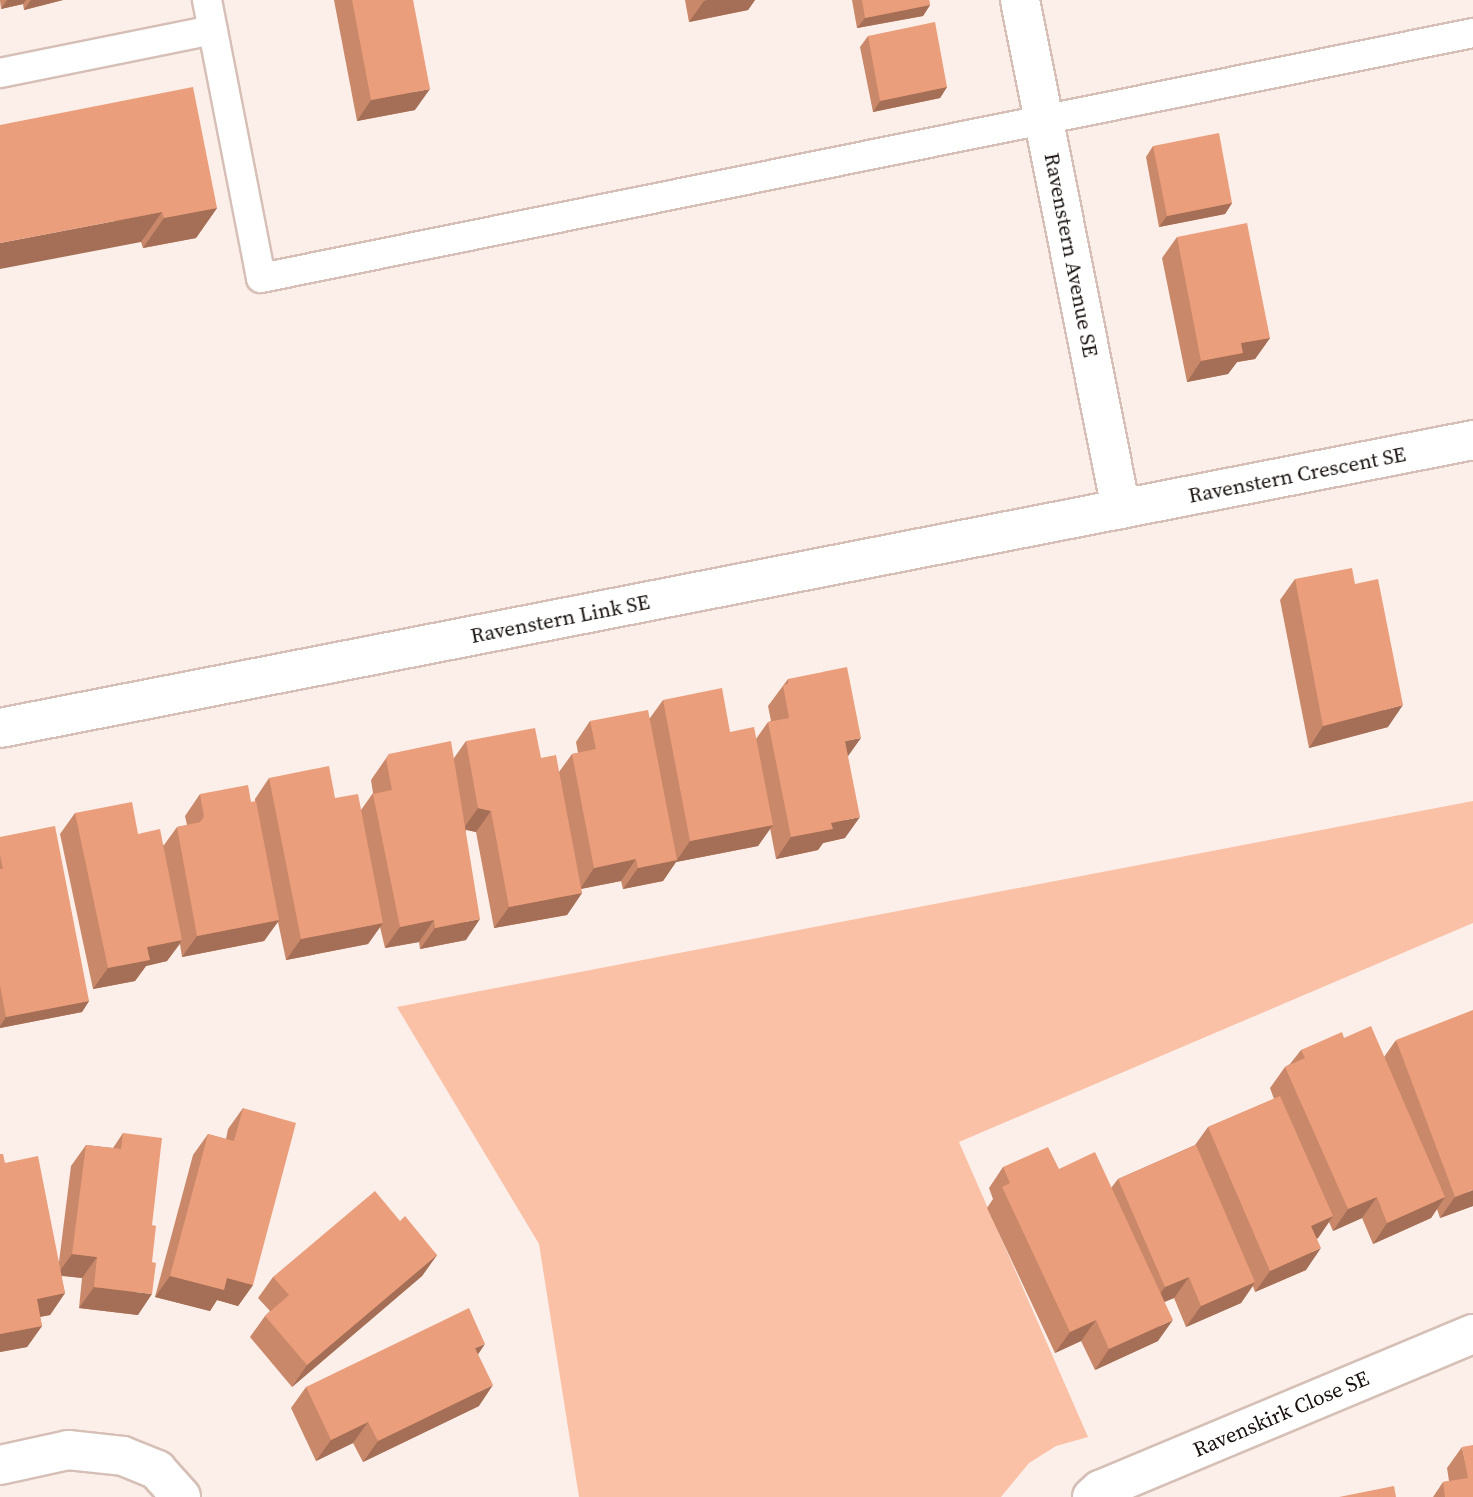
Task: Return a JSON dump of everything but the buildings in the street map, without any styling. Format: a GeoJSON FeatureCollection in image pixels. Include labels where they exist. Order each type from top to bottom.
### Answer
{"type":"FeatureCollection","features":[{"type":"Feature","properties":{"kind":"street","name":"Ravenstern Avenue SE"},"geometry":{"type":"LineString","coordinates":[[1020,0],[1121,509]]}},
{"type":"Feature","properties":{"kind":"street","name":"Ravenstern Crescent SE"},"geometry":{"type":"LineString","coordinates":[[1121,509],[1473,440]]}},
{"type":"Feature","properties":{"kind":"street","name":"Ravenstern Link SE"},"geometry":{"type":"LineString","coordinates":[[0,728],[1121,509]]}},
{"type":"Feature","properties":{"kind":"street","name":"Ravenskirk Close SE"},"geometry":{"type":"LineString","coordinates":[[1092,1497],[1473,1334]]}},
{"type":"Feature","properties":{"kind":"street"},"geometry":{"type":"LineString","coordinates":[[0,1465],[68,1450],[123,1456],[157,1469],[181,1497]]}},
{"type":"Feature","properties":{"kind":"lane"},"geometry":{"type":"LineString","coordinates":[[207,0],[261,278],[1473,33]]}},
{"type":"Feature","properties":{"kind":"lane"},"geometry":{"type":"LineString","coordinates":[[0,73],[213,30]]}},
{"type":"Feature","properties":{"kind":"shaded area"},"geometry":{"type":"Polygon","coordinates":[[[1473,801],[1473,923],[959,1142],[1088,1437],[1056,1446],[1029,1463],[1001,1497],[579,1497],[539,1244],[397,1007],[1473,801]]]}}]}
